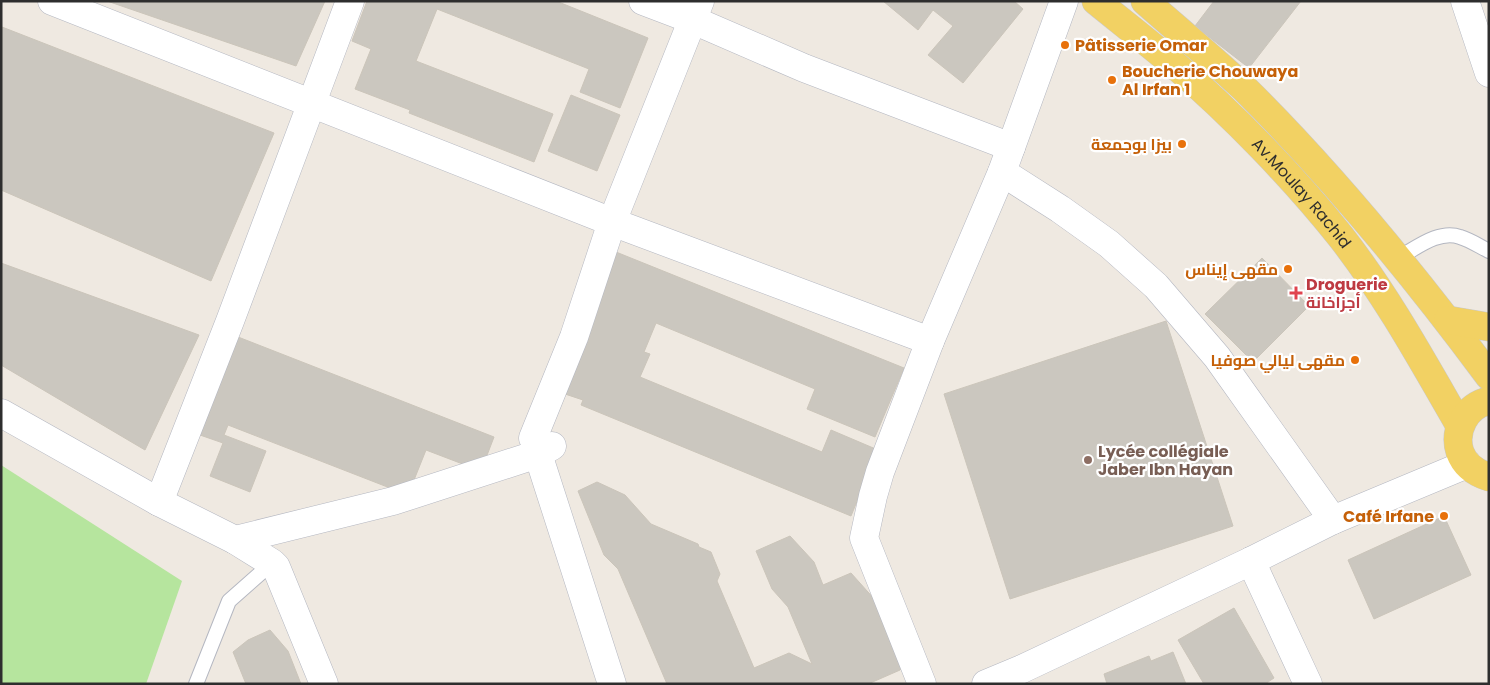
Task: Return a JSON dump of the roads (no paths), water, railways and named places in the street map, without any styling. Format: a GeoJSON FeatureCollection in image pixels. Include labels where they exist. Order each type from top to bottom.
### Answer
{"type":"FeatureCollection","features":[{"type":"Feature","properties":{"kind":"main road","name":"Av.Moulay Rachid"},"geometry":{"type":"LineString","coordinates":[[1096,1],[1177,67],[1250,135],[1341,237],[1368,274],[1460,426]]}},
{"type":"Feature","properties":{"kind":"main road","name":"Av.Moulay Rachid"},"geometry":{"type":"LineString","coordinates":[[1145,1],[1244,89],[1346,196],[1448,320],[1489,376]]}},
{"type":"Feature","properties":{"kind":"main road"},"geometry":{"type":"LineString","coordinates":[[1448,320],[1489,327]]}},
{"type":"Feature","properties":{"kind":"main road"},"geometry":{"type":"LineString","coordinates":[[1478,471],[1460,453],[1458,439],[1460,426],[1466,415],[1474,407],[1489,400]]}},
{"type":"Feature","properties":{"kind":"street"},"geometry":{"type":"LineString","coordinates":[[52,1],[612,222],[930,341]]}},
{"type":"Feature","properties":{"kind":"street"},"geometry":{"type":"LineString","coordinates":[[159,502],[230,321],[350,1]]}},
{"type":"Feature","properties":{"kind":"street"},"geometry":{"type":"LineString","coordinates":[[643,1],[697,11],[804,68],[1012,147]]}},
{"type":"Feature","properties":{"kind":"street"},"geometry":{"type":"LineString","coordinates":[[922,684],[864,538],[880,472],[930,341],[1012,147],[1064,1]]}},
{"type":"Feature","properties":{"kind":"street"},"geometry":{"type":"LineString","coordinates":[[1465,1],[1489,73]]}},
{"type":"Feature","properties":{"kind":"street"},"geometry":{"type":"LineString","coordinates":[[612,684],[541,446],[612,222],[697,11]]}},
{"type":"Feature","properties":{"kind":"street"},"geometry":{"type":"LineString","coordinates":[[1002,172],[1109,244],[1156,286],[1217,357],[1333,520]]}},
{"type":"Feature","properties":{"kind":"street"},"geometry":{"type":"LineString","coordinates":[[1,413],[159,502],[235,540],[272,563],[276,567],[324,684]]}},
{"type":"Feature","properties":{"kind":"street"},"geometry":{"type":"LineString","coordinates":[[235,540],[392,502],[541,446]]}},
{"type":"Feature","properties":{"kind":"street"},"geometry":{"type":"LineString","coordinates":[[1008,680],[1333,520],[1478,471]]}},
{"type":"Feature","properties":{"kind":"street"},"geometry":{"type":"LineString","coordinates":[[1251,561],[1308,684]]}},
{"type":"Feature","properties":{"kind":"lane"},"geometry":{"type":"LineString","coordinates":[[1398,258],[1440,236],[1449,234],[1460,236],[1489,251]]}},
{"type":"Feature","properties":{"kind":"lane"},"geometry":{"type":"LineString","coordinates":[[196,684],[229,601],[272,563]]}},
{"type":"Feature","properties":{"kind":"place","name":"Pâtisserie Omar"},"geometry":{"type":"Point","coordinates":[1065,45]}},
{"type":"Feature","properties":{"kind":"place","name":"Boucherie Chouwaya Al Irfan 1"},"geometry":{"type":"Point","coordinates":[1112,80]}},
{"type":"Feature","properties":{"kind":"place","name":"بيزا بوجمعة"},"geometry":{"type":"Point","coordinates":[1182,144]}},
{"type":"Feature","properties":{"kind":"place","name":"مقهى إيناس"},"geometry":{"type":"Point","coordinates":[1288,269]}},
{"type":"Feature","properties":{"kind":"place","name":"Droguerie أجزاخانة"},"geometry":{"type":"Point","coordinates":[1296,293]}},
{"type":"Feature","properties":{"kind":"place","name":"مقهى ليالي صوفيا"},"geometry":{"type":"Point","coordinates":[1355,360]}},
{"type":"Feature","properties":{"kind":"place","name":"Lycée collégiale Jaber Ibn Hayan"},"geometry":{"type":"Point","coordinates":[1088,460]}},
{"type":"Feature","properties":{"kind":"place","name":"Café Irfane"},"geometry":{"type":"Point","coordinates":[1444,516]}}]}
